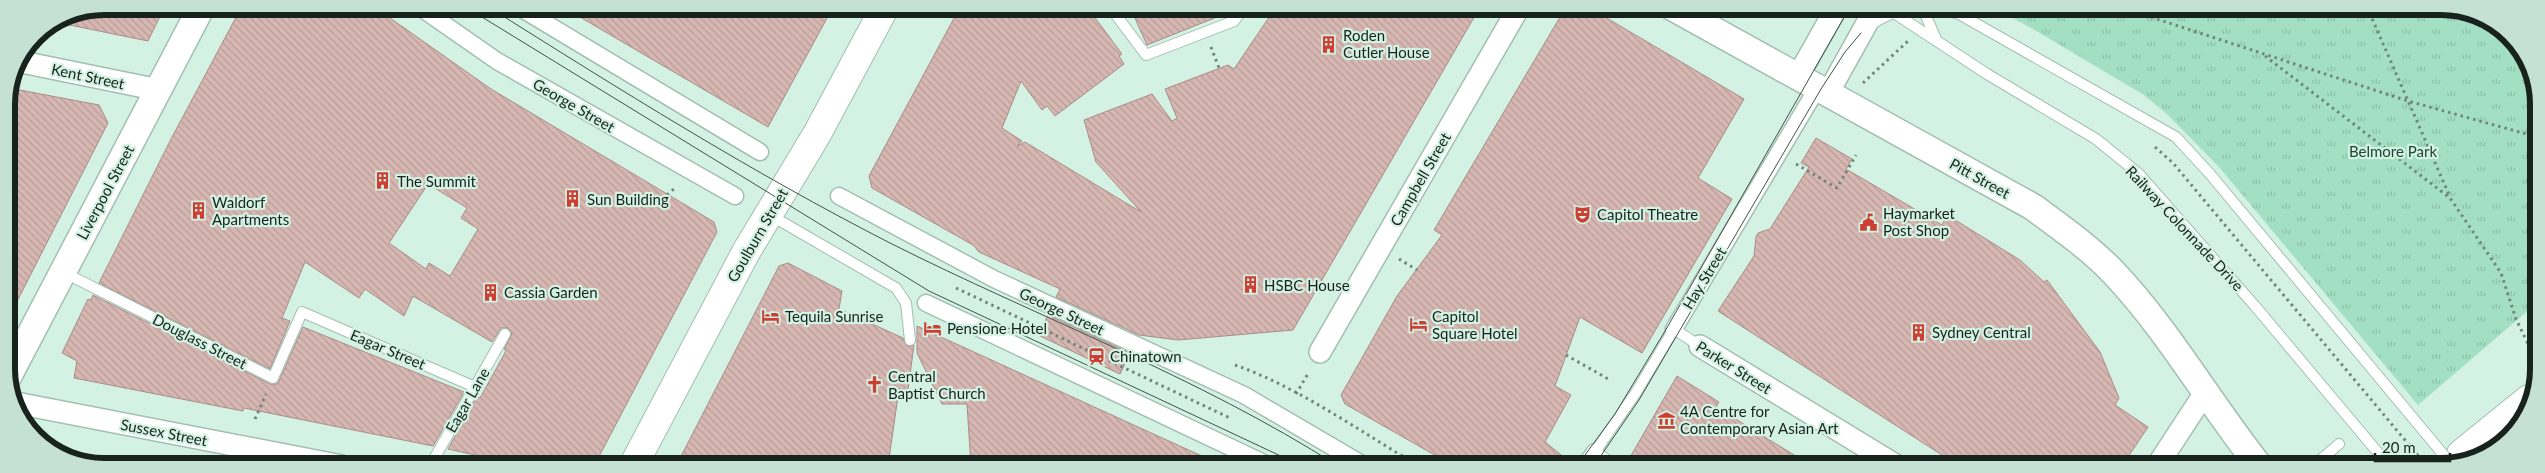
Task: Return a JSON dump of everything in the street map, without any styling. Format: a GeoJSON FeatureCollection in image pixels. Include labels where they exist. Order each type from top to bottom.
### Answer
{"type":"FeatureCollection","features":[{"type":"Feature","properties":{"kind":"main road","name":"Goulburn Street"},"geometry":{"type":"LineString","coordinates":[[637,458],[746,252],[817,134],[880,15]]}},
{"type":"Feature","properties":{"kind":"main road"},"geometry":{"type":"LineString","coordinates":[[2460,456],[2523,404]]}},
{"type":"Feature","properties":{"kind":"street","name":"Liverpool Street"},"geometry":{"type":"LineString","coordinates":[[15,364],[197,15]]}},
{"type":"Feature","properties":{"kind":"street","name":"George Street"},"geometry":{"type":"LineString","coordinates":[[431,15],[497,61],[735,196]]}},
{"type":"Feature","properties":{"kind":"street"},"geometry":{"type":"LineString","coordinates":[[532,15],[760,152]]}},
{"type":"Feature","properties":{"kind":"street","name":"Campbell Street"},"geometry":{"type":"LineString","coordinates":[[1320,352],[1514,15]]}},
{"type":"Feature","properties":{"kind":"street","name":"Pitt Street"},"geometry":{"type":"LineString","coordinates":[[1687,15],[2033,207],[2074,237],[2113,271],[2160,329],[2206,391],[2225,424],[2238,458]]}},
{"type":"Feature","properties":{"kind":"street","name":"Hay Street"},"geometry":{"type":"LineString","coordinates":[[1815,85],[1835,15]]}},
{"type":"Feature","properties":{"kind":"street","name":"Hay Street"},"geometry":{"type":"LineString","coordinates":[[1674,330],[1815,85],[1878,15]]}},
{"type":"Feature","properties":{"kind":"street","name":"Kent Street"},"geometry":{"type":"LineString","coordinates":[[25,63],[159,90]]}},
{"type":"Feature","properties":{"kind":"street","name":"George Street"},"geometry":{"type":"LineString","coordinates":[[839,196],[994,279],[1244,395],[1351,458]]}},
{"type":"Feature","properties":{"kind":"street"},"geometry":{"type":"LineString","coordinates":[[926,303],[1253,458]]}},
{"type":"Feature","properties":{"kind":"street","name":"Parker Street"},"geometry":{"type":"LineString","coordinates":[[1700,346],[1883,458]]}},
{"type":"Feature","properties":{"kind":"street"},"geometry":{"type":"LineString","coordinates":[[2162,458],[2206,391]]}},
{"type":"Feature","properties":{"kind":"street","name":"Sussex Street"},"geometry":{"type":"LineString","coordinates":[[23,404],[301,458]]}},
{"type":"Feature","properties":{"kind":"street"},"geometry":{"type":"LineString","coordinates":[[2225,424],[2270,458]]}},
{"type":"Feature","properties":{"kind":"street","name":"Pitt Street"},"geometry":{"type":"LineString","coordinates":[[2225,424],[2253,458]]}},
{"type":"Feature","properties":{"kind":"street","name":"Hay Street"},"geometry":{"type":"LineString","coordinates":[[1591,458],[1595,452]]}},
{"type":"Feature","properties":{"kind":"lane"},"geometry":{"type":"LineString","coordinates":[[1116,15],[1146,55],[1234,22],[1239,15]]}},
{"type":"Feature","properties":{"kind":"lane","name":"Railway Colonnade Drive"},"geometry":{"type":"LineString","coordinates":[[1894,15],[1936,39],[1986,74],[2096,139],[2139,174],[2172,209],[2383,458]]}},
{"type":"Feature","properties":{"kind":"lane"},"geometry":{"type":"LineString","coordinates":[[1926,15],[1936,39]]}},
{"type":"Feature","properties":{"kind":"lane"},"geometry":{"type":"LineString","coordinates":[[1962,15],[2176,137],[2454,457]]}},
{"type":"Feature","properties":{"kind":"lane"},"geometry":{"type":"LineString","coordinates":[[768,215],[896,288],[906,303],[910,340]]}},
{"type":"Feature","properties":{"kind":"lane","name":"Douglass Street"},"geometry":{"type":"LineString","coordinates":[[63,272],[273,378]]}},
{"type":"Feature","properties":{"kind":"lane","name":"Eagar Street"},"geometry":{"type":"LineString","coordinates":[[273,378],[302,312],[475,387]]}},
{"type":"Feature","properties":{"kind":"lane","name":"Parker Street"},"geometry":{"type":"LineString","coordinates":[[1674,330],[1700,346]]}},
{"type":"Feature","properties":{"kind":"lane","name":"Hay Street"},"geometry":{"type":"LineString","coordinates":[[1595,452],[1635,394],[1674,330]]}},
{"type":"Feature","properties":{"kind":"lane","name":"Eagar Lane"},"geometry":{"type":"LineString","coordinates":[[435,458],[506,334]]}},
{"type":"Feature","properties":{"kind":"lane"},"geometry":{"type":"LineString","coordinates":[[2321,458],[2338,444]]}},
{"type":"Feature","properties":{"kind":"lane"},"geometry":{"type":"LineString","coordinates":[[1595,452],[1604,458]]}},
{"type":"Feature","properties":{"kind":"path"},"geometry":{"type":"LineString","coordinates":[[2144,15],[2408,101],[2530,135]]}},
{"type":"Feature","properties":{"kind":"path"},"geometry":{"type":"LineString","coordinates":[[2370,15],[2450,198],[2501,273],[2516,319],[2530,348]]}},
{"type":"Feature","properties":{"kind":"path"},"geometry":{"type":"LineString","coordinates":[[1869,77],[1908,41]]}},
{"type":"Feature","properties":{"kind":"path"},"geometry":{"type":"LineString","coordinates":[[2262,54],[2450,198]]}},
{"type":"Feature","properties":{"kind":"path"},"geometry":{"type":"LineString","coordinates":[[1796,163],[1837,188],[1856,155]]}},
{"type":"Feature","properties":{"kind":"path"},"geometry":{"type":"LineString","coordinates":[[667,195],[676,186]]}},
{"type":"Feature","properties":{"kind":"path"},"geometry":{"type":"LineString","coordinates":[[2194,189],[2420,458]]}},
{"type":"Feature","properties":{"kind":"path"},"geometry":{"type":"LineString","coordinates":[[1399,259],[1417,270]]}},
{"type":"Feature","properties":{"kind":"path"},"geometry":{"type":"LineString","coordinates":[[956,288],[1232,419]]}},
{"type":"Feature","properties":{"kind":"path"},"geometry":{"type":"LineString","coordinates":[[1566,355],[1610,380]]}},
{"type":"Feature","properties":{"kind":"path"},"geometry":{"type":"LineString","coordinates":[[255,419],[273,378]]}},
{"type":"Feature","properties":{"kind":"green space","name":"Belmore Park"},"geometry":{"type":"Polygon","coordinates":[[[2007,15],[2441,15],[2464,18],[2481,24],[2495,33],[2512,50],[2521,64],[2528,86],[2530,104],[2530,309],[2418,405],[2219,167],[2168,115],[2144,95],[2007,15]]]}},
{"type":"Feature","properties":{"kind":"building"},"geometry":{"type":"Polygon","coordinates":[[[161,15],[148,41],[64,24],[92,16],[161,15]]]}},
{"type":"Feature","properties":{"kind":"building"},"geometry":{"type":"Polygon","coordinates":[[[237,15],[386,15],[491,89],[714,222],[717,232],[598,458],[488,458],[448,449],[477,397],[480,398],[506,351],[504,349],[512,334],[508,328],[501,328],[492,342],[413,296],[404,316],[365,289],[359,298],[305,262],[282,318],[290,321],[270,369],[99,283],[171,139],[237,15]],[[428,184],[389,243],[426,269],[429,263],[450,276],[478,229],[461,218],[467,208],[428,184]]]}},
{"type":"Feature","properties":{"kind":"building"},"geometry":{"type":"Polygon","coordinates":[[[576,15],[829,15],[768,127],[576,15]]]}},
{"type":"Feature","properties":{"kind":"building"},"geometry":{"type":"Polygon","coordinates":[[[956,15],[1093,15],[1122,54],[1119,56],[1124,64],[1055,116],[1047,106],[1042,110],[1021,81],[1002,128],[1022,141],[1017,146],[1025,142],[1141,212],[1096,162],[1084,120],[1152,94],[1172,121],[1177,118],[1165,89],[1228,65],[1234,69],[1271,15],[1475,15],[1293,330],[1178,340],[1139,335],[1056,297],[1060,289],[979,252],[973,245],[872,188],[869,176],[956,15]]]}},
{"type":"Feature","properties":{"kind":"building"},"geometry":{"type":"Polygon","coordinates":[[[1134,15],[1222,15],[1147,45],[1134,15]]]}},
{"type":"Feature","properties":{"kind":"building"},"geometry":{"type":"Polygon","coordinates":[[[1561,15],[1602,15],[1744,99],[1698,178],[1732,199],[1642,353],[1580,317],[1555,386],[1571,395],[1545,442],[1565,458],[1440,458],[1345,404],[1341,395],[1397,296],[1442,235],[1434,230],[1561,15]]]}},
{"type":"Feature","properties":{"kind":"building"},"geometry":{"type":"Polygon","coordinates":[[[16,89],[99,105],[108,123],[15,305],[16,89]]]}},
{"type":"Feature","properties":{"kind":"building","name":"Sydney Central"},"geometry":{"type":"Polygon","coordinates":[[[1816,138],[1852,159],[1846,169],[1942,225],[1947,215],[2020,260],[2044,282],[2047,280],[2100,352],[2119,398],[2115,405],[2148,427],[2127,458],[1947,458],[1718,311],[1754,256],[1758,233],[1770,229],[1809,167],[1801,163],[1816,138]]]}},
{"type":"Feature","properties":{"kind":"building"},"geometry":{"type":"Polygon","coordinates":[[[788,263],[842,291],[839,309],[903,338],[907,346],[914,345],[908,390],[899,389],[889,458],[680,458],[779,266],[788,263]]]}},
{"type":"Feature","properties":{"kind":"building"},"geometry":{"type":"Polygon","coordinates":[[[93,295],[270,384],[277,384],[279,381],[303,327],[464,392],[433,446],[244,408],[243,411],[74,378],[77,361],[62,353],[88,299],[91,300],[93,295]]]}},
{"type":"Feature","properties":{"kind":"building"},"geometry":{"type":"Polygon","coordinates":[[[1048,315],[1130,353],[1120,374],[1038,335],[1048,315]]]}},
{"type":"Feature","properties":{"kind":"building"},"geometry":{"type":"Polygon","coordinates":[[[917,326],[1206,458],[970,458],[967,404],[942,404],[917,353],[917,326]]]}},
{"type":"Feature","properties":{"kind":"building"},"geometry":{"type":"Polygon","coordinates":[[[1677,376],[1719,402],[1716,407],[1799,458],[1630,458],[1677,376]]]}},
{"type":"Feature","properties":{"kind":"tram line"},"geometry":{"type":"LineString","coordinates":[[479,15],[929,291],[1285,458]]}},
{"type":"Feature","properties":{"kind":"tram line"},"geometry":{"type":"LineString","coordinates":[[501,15],[736,159],[838,216],[946,270],[1174,376],[1229,404],[1324,458]]}},
{"type":"Feature","properties":{"kind":"tram line"},"geometry":{"type":"LineString","coordinates":[[1583,458],[1615,414],[1668,326],[1845,15]]}},
{"type":"Feature","properties":{"kind":"tram line"},"geometry":{"type":"LineString","coordinates":[[1599,458],[1639,400],[1821,89],[1845,52],[1861,33]]}},
{"type":"Feature","properties":{"kind":"place","name":"Roden Cutler House"},"geometry":{"type":"Point","coordinates":[1329,44]}},
{"type":"Feature","properties":{"kind":"place","name":"The Summit"},"geometry":{"type":"Point","coordinates":[383,181]}},
{"type":"Feature","properties":{"kind":"place","name":"Sun Building"},"geometry":{"type":"Point","coordinates":[573,199]}},
{"type":"Feature","properties":{"kind":"place","name":"Waldorf Apartments"},"geometry":{"type":"Point","coordinates":[198,211]}},
{"type":"Feature","properties":{"kind":"place","name":"Capitol Theatre"},"geometry":{"type":"Point","coordinates":[1583,214]}},
{"type":"Feature","properties":{"kind":"place","name":"Haymarket Post Shop"},"geometry":{"type":"Point","coordinates":[1869,222]}},
{"type":"Feature","properties":{"kind":"place","name":"HSBC House"},"geometry":{"type":"Point","coordinates":[1250,285]}},
{"type":"Feature","properties":{"kind":"place","name":"Cassia Garden"},"geometry":{"type":"Point","coordinates":[490,292]}},
{"type":"Feature","properties":{"kind":"place","name":"Tequila Sunrise"},"geometry":{"type":"Point","coordinates":[771,316]}},
{"type":"Feature","properties":{"kind":"place","name":"Capitol Square Hotel"},"geometry":{"type":"Point","coordinates":[1418,325]}},
{"type":"Feature","properties":{"kind":"place","name":"Pensione Hotel"},"geometry":{"type":"Point","coordinates":[933,328]}},
{"type":"Feature","properties":{"kind":"place","name":"Sydney Central"},"geometry":{"type":"Point","coordinates":[1918,332]}},
{"type":"Feature","properties":{"kind":"place","name":"Chinatown"},"geometry":{"type":"Point","coordinates":[1096,356]}},
{"type":"Feature","properties":{"kind":"place","name":"Central Baptist Church"},"geometry":{"type":"Point","coordinates":[874,385]}},
{"type":"Feature","properties":{"kind":"place","name":"4A Centre for Contemporary Asian Art"},"geometry":{"type":"Point","coordinates":[1666,420]}}]}
